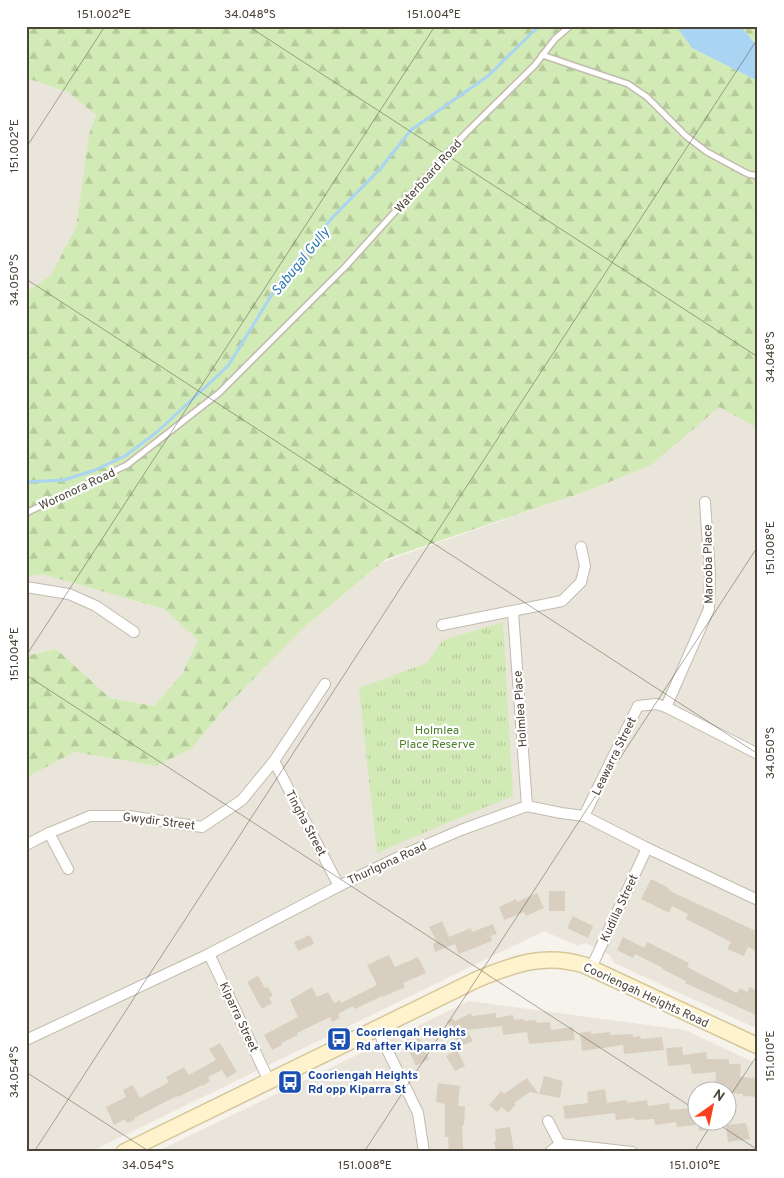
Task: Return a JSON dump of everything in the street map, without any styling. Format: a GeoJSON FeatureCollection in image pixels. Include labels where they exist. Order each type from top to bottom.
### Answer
{"type":"FeatureCollection","features":[{"type":"Feature","properties":{"kind":"street","name":"Marooba Place"},"geometry":{"type":"LineString","coordinates":[[666,707],[709,609],[710,574],[705,502]]}},
{"type":"Feature","properties":{"kind":"street"},"geometry":{"type":"LineString","coordinates":[[442,626],[562,601],[581,582],[585,566],[581,547]]}},
{"type":"Feature","properties":{"kind":"street"},"geometry":{"type":"LineString","coordinates":[[26,587],[69,594],[96,606],[134,632]]}},
{"type":"Feature","properties":{"kind":"street","name":"Holmlea Place"},"geometry":{"type":"LineString","coordinates":[[513,612],[527,806]]}},
{"type":"Feature","properties":{"kind":"street","name":"Gwydir Street"},"geometry":{"type":"LineString","coordinates":[[26,845],[90,816],[129,816],[202,826],[242,800],[274,761],[325,684]]}},
{"type":"Feature","properties":{"kind":"street","name":"Leawarra Street"},"geometry":{"type":"LineString","coordinates":[[584,816],[638,706],[656,704],[666,707],[758,754]]}},
{"type":"Feature","properties":{"kind":"street","name":"Tingha Street"},"geometry":{"type":"LineString","coordinates":[[274,761],[339,886]]}},
{"type":"Feature","properties":{"kind":"street"},"geometry":{"type":"LineString","coordinates":[[527,806],[584,816],[758,900]]}},
{"type":"Feature","properties":{"kind":"street","name":"Thurlgona Road"},"geometry":{"type":"LineString","coordinates":[[26,1040],[209,954],[405,854],[460,830],[527,806]]}},
{"type":"Feature","properties":{"kind":"street"},"geometry":{"type":"LineString","coordinates":[[49,833],[68,869]]}},
{"type":"Feature","properties":{"kind":"street","name":"Kudilla Street"},"geometry":{"type":"LineString","coordinates":[[591,968],[647,848]]}},
{"type":"Feature","properties":{"kind":"street","name":"Kiparra Street"},"geometry":{"type":"LineString","coordinates":[[209,954],[269,1081]]}},
{"type":"Feature","properties":{"kind":"street","name":"Cooriengah Heights Road"},"geometry":{"type":"LineString","coordinates":[[124,1152],[478,979],[520,963],[552,959],[569,961],[591,968],[758,1046]]}},
{"type":"Feature","properties":{"kind":"street"},"geometry":{"type":"LineString","coordinates":[[377,1029],[418,1112],[424,1152]]}},
{"type":"Feature","properties":{"kind":"street"},"geometry":{"type":"LineString","coordinates":[[548,1121],[560,1144]]}},
{"type":"Feature","properties":{"kind":"street"},"geometry":{"type":"LineString","coordinates":[[550,1152],[560,1144],[632,1152]]}},
{"type":"Feature","properties":{"kind":"lane","name":"Waterboard Road"},"geometry":{"type":"LineString","coordinates":[[128,465],[219,393],[346,266],[466,133],[542,55],[554,40],[570,26]]}},
{"type":"Feature","properties":{"kind":"lane"},"geometry":{"type":"LineString","coordinates":[[542,55],[628,84],[647,97],[686,136],[707,152],[748,174],[758,176]]}},
{"type":"Feature","properties":{"kind":"lane","name":"Woronora Road"},"geometry":{"type":"LineString","coordinates":[[26,513],[128,465]]}},
{"type":"Feature","properties":{"kind":"shaded area"},"geometry":{"type":"Polygon","coordinates":[[[26,78],[68,92],[96,114],[89,134],[76,227],[51,275],[26,292],[26,78]]]}},
{"type":"Feature","properties":{"kind":"shaded area"},"geometry":{"type":"Polygon","coordinates":[[[719,406],[758,428],[758,1029],[614,963],[610,955],[586,943],[578,946],[544,931],[90,1152],[26,1152],[26,778],[74,752],[156,766],[191,749],[225,708],[301,630],[383,562],[590,490],[651,465],[719,406]]]}},
{"type":"Feature","properties":{"kind":"shaded area"},"geometry":{"type":"Polygon","coordinates":[[[42,574],[164,609],[198,640],[182,674],[154,706],[110,698],[56,649],[26,656],[26,577],[42,574]]]}},
{"type":"Feature","properties":{"kind":"shaded area"},"geometry":{"type":"Polygon","coordinates":[[[469,1001],[685,1030],[758,1064],[758,1152],[156,1152],[469,1001]]]}},
{"type":"Feature","properties":{"kind":"green space"},"geometry":{"type":"Polygon","coordinates":[[[26,26],[676,26],[692,48],[758,81],[758,428],[719,407],[651,465],[590,490],[386,559],[301,630],[225,708],[191,749],[156,766],[74,752],[26,778],[26,656],[56,649],[110,698],[154,706],[182,674],[198,640],[164,609],[42,574],[26,577],[26,292],[51,275],[76,227],[89,134],[96,115],[68,92],[26,78],[26,26]]]}},
{"type":"Feature","properties":{"kind":"green space"},"geometry":{"type":"Polygon","coordinates":[[[737,26],[758,26],[758,47],[742,28],[737,26]]]}},
{"type":"Feature","properties":{"kind":"green space","name":"Holmlea Place Reserve"},"geometry":{"type":"Polygon","coordinates":[[[503,622],[513,796],[377,853],[359,688],[427,663],[443,640],[503,622]]]}},
{"type":"Feature","properties":{"kind":"water"},"geometry":{"type":"Polygon","coordinates":[[[676,26],[737,26],[742,28],[758,47],[758,81],[692,48],[676,26]]]}},
{"type":"Feature","properties":{"kind":"building"},"geometry":{"type":"Polygon","coordinates":[[[651,879],[669,888],[668,890],[758,932],[758,952],[748,947],[744,956],[727,949],[731,942],[686,919],[688,914],[672,906],[669,913],[641,899],[651,879]]]}},
{"type":"Feature","properties":{"kind":"building"},"geometry":{"type":"Polygon","coordinates":[[[549,891],[565,891],[565,911],[549,911],[549,891]]]}},
{"type":"Feature","properties":{"kind":"building"},"geometry":{"type":"Polygon","coordinates":[[[537,893],[544,908],[526,916],[524,912],[504,920],[499,907],[516,899],[517,902],[537,893]]]}},
{"type":"Feature","properties":{"kind":"building"},"geometry":{"type":"Polygon","coordinates":[[[573,916],[593,926],[588,938],[567,928],[573,916]]]}},
{"type":"Feature","properties":{"kind":"building"},"geometry":{"type":"Polygon","coordinates":[[[442,921],[449,937],[471,928],[472,932],[493,924],[497,934],[491,936],[492,941],[459,954],[455,944],[435,952],[433,944],[437,942],[429,927],[442,921]]]}},
{"type":"Feature","properties":{"kind":"building"},"geometry":{"type":"Polygon","coordinates":[[[310,935],[314,944],[298,951],[294,942],[310,935]]]}},
{"type":"Feature","properties":{"kind":"building"},"geometry":{"type":"Polygon","coordinates":[[[623,937],[644,948],[647,942],[689,963],[687,967],[737,993],[740,988],[747,992],[750,987],[758,991],[758,1016],[685,983],[686,981],[635,954],[633,958],[617,950],[623,937]]]}},
{"type":"Feature","properties":{"kind":"building"},"geometry":{"type":"Polygon","coordinates":[[[389,955],[395,967],[418,957],[426,973],[403,983],[405,987],[383,997],[355,1009],[353,1006],[338,1014],[340,1018],[332,1022],[330,1017],[297,1033],[298,1035],[281,1043],[282,1045],[272,1050],[264,1035],[298,1017],[290,1000],[312,987],[317,997],[328,992],[334,1003],[340,1000],[341,1003],[377,985],[367,965],[389,955]]]}},
{"type":"Feature","properties":{"kind":"building"},"geometry":{"type":"Polygon","coordinates":[[[258,976],[265,988],[268,987],[273,996],[269,998],[272,1003],[262,1009],[247,982],[258,976]]]}},
{"type":"Feature","properties":{"kind":"building"},"geometry":{"type":"Polygon","coordinates":[[[471,1013],[472,1016],[496,1013],[496,1018],[513,1015],[514,1020],[536,1020],[537,1023],[550,1022],[551,1030],[573,1027],[575,1040],[529,1044],[527,1032],[503,1035],[502,1026],[467,1030],[473,1041],[459,1047],[447,1021],[453,1018],[455,1021],[471,1013]]]}},
{"type":"Feature","properties":{"kind":"building"},"geometry":{"type":"Polygon","coordinates":[[[591,1031],[591,1034],[610,1032],[611,1035],[633,1034],[633,1037],[640,1036],[641,1039],[662,1037],[664,1050],[624,1054],[623,1045],[582,1051],[580,1033],[591,1031]]]}},
{"type":"Feature","properties":{"kind":"building"},"geometry":{"type":"Polygon","coordinates":[[[419,1038],[429,1059],[416,1066],[406,1045],[419,1038]]]}},
{"type":"Feature","properties":{"kind":"building"},"geometry":{"type":"Polygon","coordinates":[[[220,1043],[237,1072],[227,1078],[222,1070],[208,1077],[210,1081],[203,1086],[177,1096],[134,1118],[135,1120],[127,1123],[125,1119],[114,1125],[106,1107],[126,1097],[123,1090],[133,1085],[140,1098],[169,1082],[166,1077],[184,1067],[189,1075],[216,1060],[209,1049],[220,1043]]]}},
{"type":"Feature","properties":{"kind":"building"},"geometry":{"type":"Polygon","coordinates":[[[682,1047],[683,1055],[706,1052],[707,1059],[729,1059],[729,1064],[741,1064],[740,1077],[758,1078],[758,1097],[736,1094],[736,1080],[716,1080],[716,1072],[692,1074],[690,1064],[668,1066],[666,1048],[682,1047]]]}},
{"type":"Feature","properties":{"kind":"building"},"geometry":{"type":"Polygon","coordinates":[[[457,1050],[465,1066],[455,1071],[446,1056],[457,1050]]]}},
{"type":"Feature","properties":{"kind":"building"},"geometry":{"type":"Polygon","coordinates":[[[544,1076],[563,1081],[560,1098],[539,1094],[544,1076]]]}},
{"type":"Feature","properties":{"kind":"building"},"geometry":{"type":"Polygon","coordinates":[[[527,1078],[539,1094],[530,1092],[514,1103],[516,1104],[508,1113],[502,1107],[497,1112],[489,1105],[501,1091],[504,1094],[527,1078]]]}},
{"type":"Feature","properties":{"kind":"building"},"geometry":{"type":"Polygon","coordinates":[[[438,1083],[460,1086],[458,1106],[465,1106],[464,1125],[462,1125],[463,1152],[449,1152],[448,1137],[445,1137],[445,1104],[436,1102],[438,1083]]]}},
{"type":"Feature","properties":{"kind":"building"},"geometry":{"type":"Polygon","coordinates":[[[605,1089],[607,1103],[647,1100],[648,1106],[669,1103],[670,1110],[686,1109],[686,1126],[677,1127],[676,1122],[655,1125],[654,1119],[616,1120],[615,1113],[565,1119],[563,1106],[588,1103],[587,1092],[605,1089]]]}},
{"type":"Feature","properties":{"kind":"building"},"geometry":{"type":"Polygon","coordinates":[[[746,1123],[750,1139],[728,1142],[727,1130],[736,1130],[736,1124],[746,1123]]]}},
{"type":"Feature","properties":{"kind":"building"},"geometry":{"type":"Polygon","coordinates":[[[510,1127],[514,1152],[496,1152],[494,1141],[496,1141],[495,1129],[510,1127]]]}},
{"type":"Feature","properties":{"kind":"waterway","name":"Sabugal Gully"},"geometry":{"type":"LineString","coordinates":[[26,482],[64,480],[95,470],[125,456],[157,432],[228,366],[282,278],[332,218],[380,169],[411,130],[488,76],[539,26]]}},
{"type":"Feature","properties":{"kind":"place","name":"Cooriengah Heights Rd after Kiparra St"},"geometry":{"type":"Point","coordinates":[339,1039]}},
{"type":"Feature","properties":{"kind":"place","name":"Cooriengah Heights Rd opp Kiparra St"},"geometry":{"type":"Point","coordinates":[290,1082]}}]}
